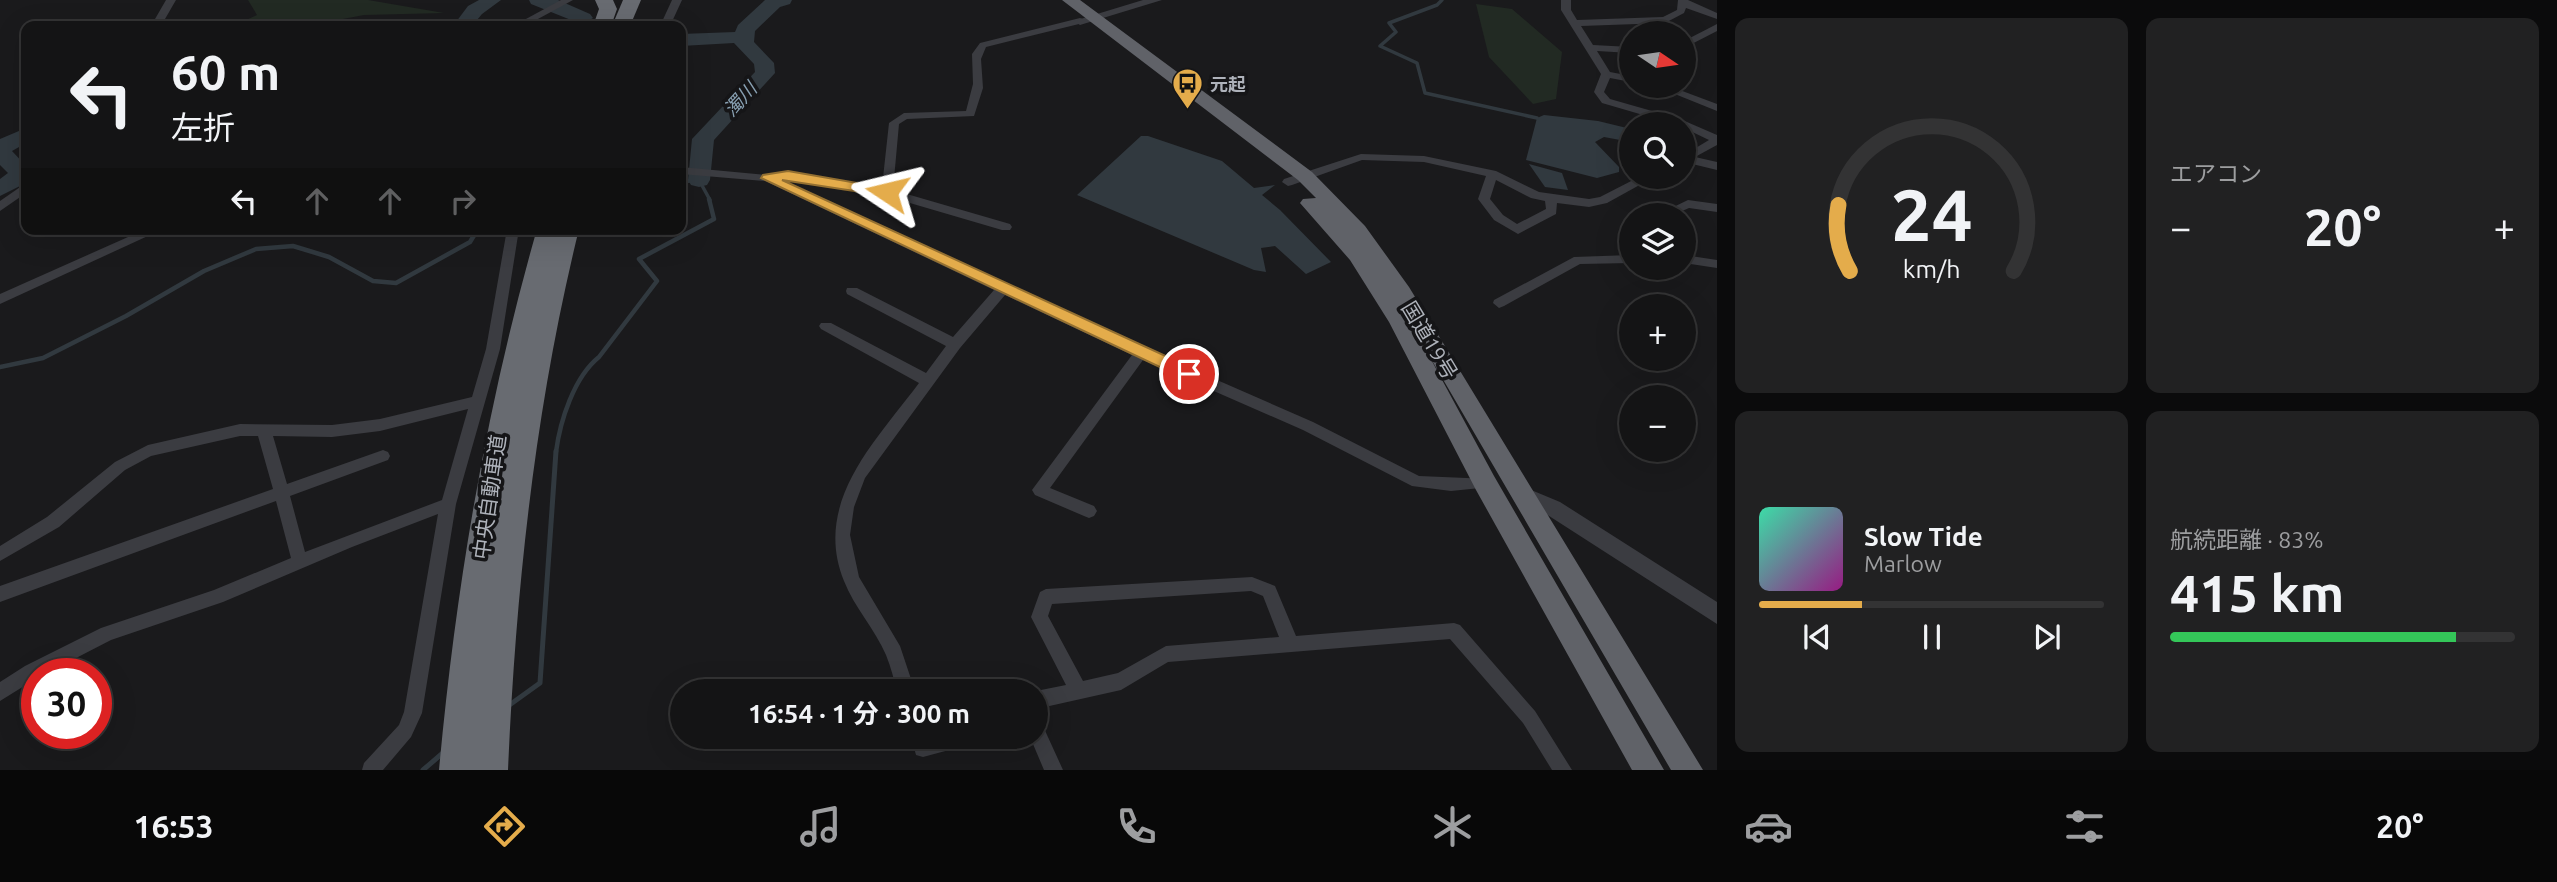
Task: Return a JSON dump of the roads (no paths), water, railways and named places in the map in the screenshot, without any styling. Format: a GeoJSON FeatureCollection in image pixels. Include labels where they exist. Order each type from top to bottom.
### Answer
{"type":"FeatureCollection","features":[{"type":"Feature","properties":{"kind":"highway"},"geometry":{"type":"LineString","coordinates":[[623,21],[632,0]]}},
{"type":"Feature","properties":{"kind":"highway"},"geometry":{"type":"LineString","coordinates":[[639,21],[647,0]]}},
{"type":"Feature","properties":{"kind":"highway","name":"国道19号"},"geometry":{"type":"LineString","coordinates":[[1052,0],[1087,19],[1296,179],[1358,231],[1389,272],[1688,770]]}},
{"type":"Feature","properties":{"kind":"highway","name":"国道19号"},"geometry":{"type":"LineString","coordinates":[[1070,0],[1087,19]]}},
{"type":"Feature","properties":{"kind":"highway","name":"国道19号"},"geometry":{"type":"LineString","coordinates":[[1296,179],[1357,255],[1398,319],[1485,483],[1649,770]]}},
{"type":"Feature","properties":{"kind":"highway"},"geometry":{"type":"LineString","coordinates":[[534,275],[538,235]]}},
{"type":"Feature","properties":{"kind":"highway","name":"中央自動車道"},"geometry":{"type":"LineString","coordinates":[[457,770],[460,723],[492,470],[509,373],[546,235]]}},
{"type":"Feature","properties":{"kind":"highway","name":"中央自動車道"},"geometry":{"type":"LineString","coordinates":[[491,758],[517,466],[533,370],[567,235]]}},
{"type":"Feature","properties":{"kind":"street"},"geometry":{"type":"LineString","coordinates":[[162,21],[160,19],[171,0]]}},
{"type":"Feature","properties":{"kind":"street"},"geometry":{"type":"LineString","coordinates":[[528,21],[568,0]]}},
{"type":"Feature","properties":{"kind":"street"},"geometry":{"type":"LineString","coordinates":[[667,21],[677,0]]}},
{"type":"Feature","properties":{"kind":"street"},"geometry":{"type":"LineString","coordinates":[[887,192],[894,123],[904,116],[970,114],[978,84],[975,64],[978,51],[983,45],[1156,0]]}},
{"type":"Feature","properties":{"kind":"street"},"geometry":{"type":"LineString","coordinates":[[1566,0],[1566,10],[1606,74],[1619,77]]}},
{"type":"Feature","properties":{"kind":"street"},"geometry":{"type":"LineString","coordinates":[[1575,23],[1665,20],[1681,10],[1683,1],[1717,16]]}},
{"type":"Feature","properties":{"kind":"street"},"geometry":{"type":"LineString","coordinates":[[1696,38],[1717,27]]}},
{"type":"Feature","properties":{"kind":"street"},"geometry":{"type":"LineString","coordinates":[[1591,48],[1619,49]]}},
{"type":"Feature","properties":{"kind":"street"},"geometry":{"type":"LineString","coordinates":[[1606,74],[1599,92],[1606,101],[1676,121],[1717,140]]}},
{"type":"Feature","properties":{"kind":"street"},"geometry":{"type":"LineString","coordinates":[[1691,98],[1717,108]]}},
{"type":"Feature","properties":{"kind":"street"},"geometry":{"type":"LineString","coordinates":[[1696,152],[1717,140]]}},
{"type":"Feature","properties":{"kind":"street"},"geometry":{"type":"LineString","coordinates":[[1296,179],[1362,157],[1424,159],[1492,174],[1535,195],[1551,199],[1589,203],[1603,200],[1625,189]]}},
{"type":"Feature","properties":{"kind":"street"},"geometry":{"type":"LineString","coordinates":[[1696,162],[1717,166]]}},
{"type":"Feature","properties":{"kind":"street"},"geometry":{"type":"LineString","coordinates":[[686,170],[768,178],[788,175],[887,192],[1006,227]]}},
{"type":"Feature","properties":{"kind":"street"},"geometry":{"type":"LineString","coordinates":[[1492,174],[1483,199],[1500,221],[1518,230],[1552,211],[1551,199]]}},
{"type":"Feature","properties":{"kind":"street"},"geometry":{"type":"LineString","coordinates":[[768,178],[1141,353],[1308,426],[1416,482],[1451,485],[1485,483]]}},
{"type":"Feature","properties":{"kind":"street"},"geometry":{"type":"LineString","coordinates":[[0,207],[21,191]]}},
{"type":"Feature","properties":{"kind":"street"},"geometry":{"type":"LineString","coordinates":[[1696,205],[1717,208]]}},
{"type":"Feature","properties":{"kind":"street"},"geometry":{"type":"LineString","coordinates":[[0,299],[144,235]]}},
{"type":"Feature","properties":{"kind":"street"},"geometry":{"type":"LineString","coordinates":[[371,770],[405,731],[413,713],[448,505],[494,349],[512,235]]}},
{"type":"Feature","properties":{"kind":"street"},"geometry":{"type":"LineString","coordinates":[[1499,303],[1578,260],[1619,259]]}},
{"type":"Feature","properties":{"kind":"street"},"geometry":{"type":"LineString","coordinates":[[1696,261],[1717,264]]}},
{"type":"Feature","properties":{"kind":"street"},"geometry":{"type":"LineString","coordinates":[[902,679],[894,652],[850,579],[842,535],[848,498],[859,475],[955,344],[1002,289]]}},
{"type":"Feature","properties":{"kind":"street"},"geometry":{"type":"LineString","coordinates":[[852,290],[955,344]]}},
{"type":"Feature","properties":{"kind":"street"},"geometry":{"type":"LineString","coordinates":[[826,326],[928,381]]}},
{"type":"Feature","properties":{"kind":"street"},"geometry":{"type":"LineString","coordinates":[[1089,512],[1040,490],[1141,353]]}},
{"type":"Feature","properties":{"kind":"street"},"geometry":{"type":"LineString","coordinates":[[0,555],[53,522],[120,466],[148,451],[240,430],[332,431],[380,425],[479,401]]}},
{"type":"Feature","properties":{"kind":"street"},"geometry":{"type":"LineString","coordinates":[[264,430],[300,561]]}},
{"type":"Feature","properties":{"kind":"street"},"geometry":{"type":"LineString","coordinates":[[0,594],[383,456]]}},
{"type":"Feature","properties":{"kind":"street"},"geometry":{"type":"LineString","coordinates":[[1524,495],[1553,508],[1717,614]]}},
{"type":"Feature","properties":{"kind":"street"},"geometry":{"type":"LineString","coordinates":[[0,692],[31,672],[107,634],[217,597],[300,561],[448,505]]}},
{"type":"Feature","properties":{"kind":"street"},"geometry":{"type":"LineString","coordinates":[[1078,690],[1039,617],[1046,597],[1252,584],[1269,590],[1290,643]]}},
{"type":"Feature","properties":{"kind":"street"},"geometry":{"type":"LineString","coordinates":[[1048,697],[1121,681],[1166,654],[1454,631],[1529,717],[1563,770]]}},
{"type":"Feature","properties":{"kind":"street"},"geometry":{"type":"LineString","coordinates":[[1045,749],[1054,770]]}},
{"type":"Feature","properties":{"kind":"waterway"},"geometry":{"type":"LineString","coordinates":[[466,21],[475,10],[492,0]]}},
{"type":"Feature","properties":{"kind":"waterway"},"geometry":{"type":"LineString","coordinates":[[538,0],[583,18]]}},
{"type":"Feature","properties":{"kind":"waterway","name":"濁川"},"geometry":{"type":"LineString","coordinates":[[699,180],[703,139],[765,73],[764,63],[744,43],[745,29],[773,3],[783,0]]}},
{"type":"Feature","properties":{"kind":"waterway"},"geometry":{"type":"LineString","coordinates":[[1442,0],[1437,5],[1389,23],[1396,32],[1380,46],[1417,63],[1425,93],[1537,118]]}},
{"type":"Feature","properties":{"kind":"waterway"},"geometry":{"type":"LineString","coordinates":[[686,40],[743,37]]}},
{"type":"Feature","properties":{"kind":"waterway"},"geometry":{"type":"LineString","coordinates":[[0,189],[19,177],[19,172],[1,152],[3,146],[21,137]]}},
{"type":"Feature","properties":{"kind":"waterway","name":"濁川"},"geometry":{"type":"LineString","coordinates":[[686,181],[699,180],[710,200]]}},
{"type":"Feature","properties":{"kind":"waterway"},"geometry":{"type":"LineString","coordinates":[[686,234],[714,219],[709,199]]}},
{"type":"Feature","properties":{"kind":"waterway"},"geometry":{"type":"LineString","coordinates":[[0,367],[43,358],[126,316],[204,271],[256,249],[293,246],[329,257],[373,281],[396,283],[470,242],[474,235]]}},
{"type":"Feature","properties":{"kind":"waterway"},"geometry":{"type":"LineString","coordinates":[[556,452],[565,414],[582,376],[657,281],[639,259],[684,235]]}},
{"type":"Feature","properties":{"kind":"waterway"},"geometry":{"type":"LineString","coordinates":[[508,706],[540,683],[556,451]]}},
{"type":"Feature","properties":{"kind":"waterway"},"geometry":{"type":"LineString","coordinates":[[423,770],[444,752]]}},
{"type":"Feature","properties":{"kind":"place","name":"元起"},"geometry":{"type":"Point","coordinates":[1187,111]}}]}
